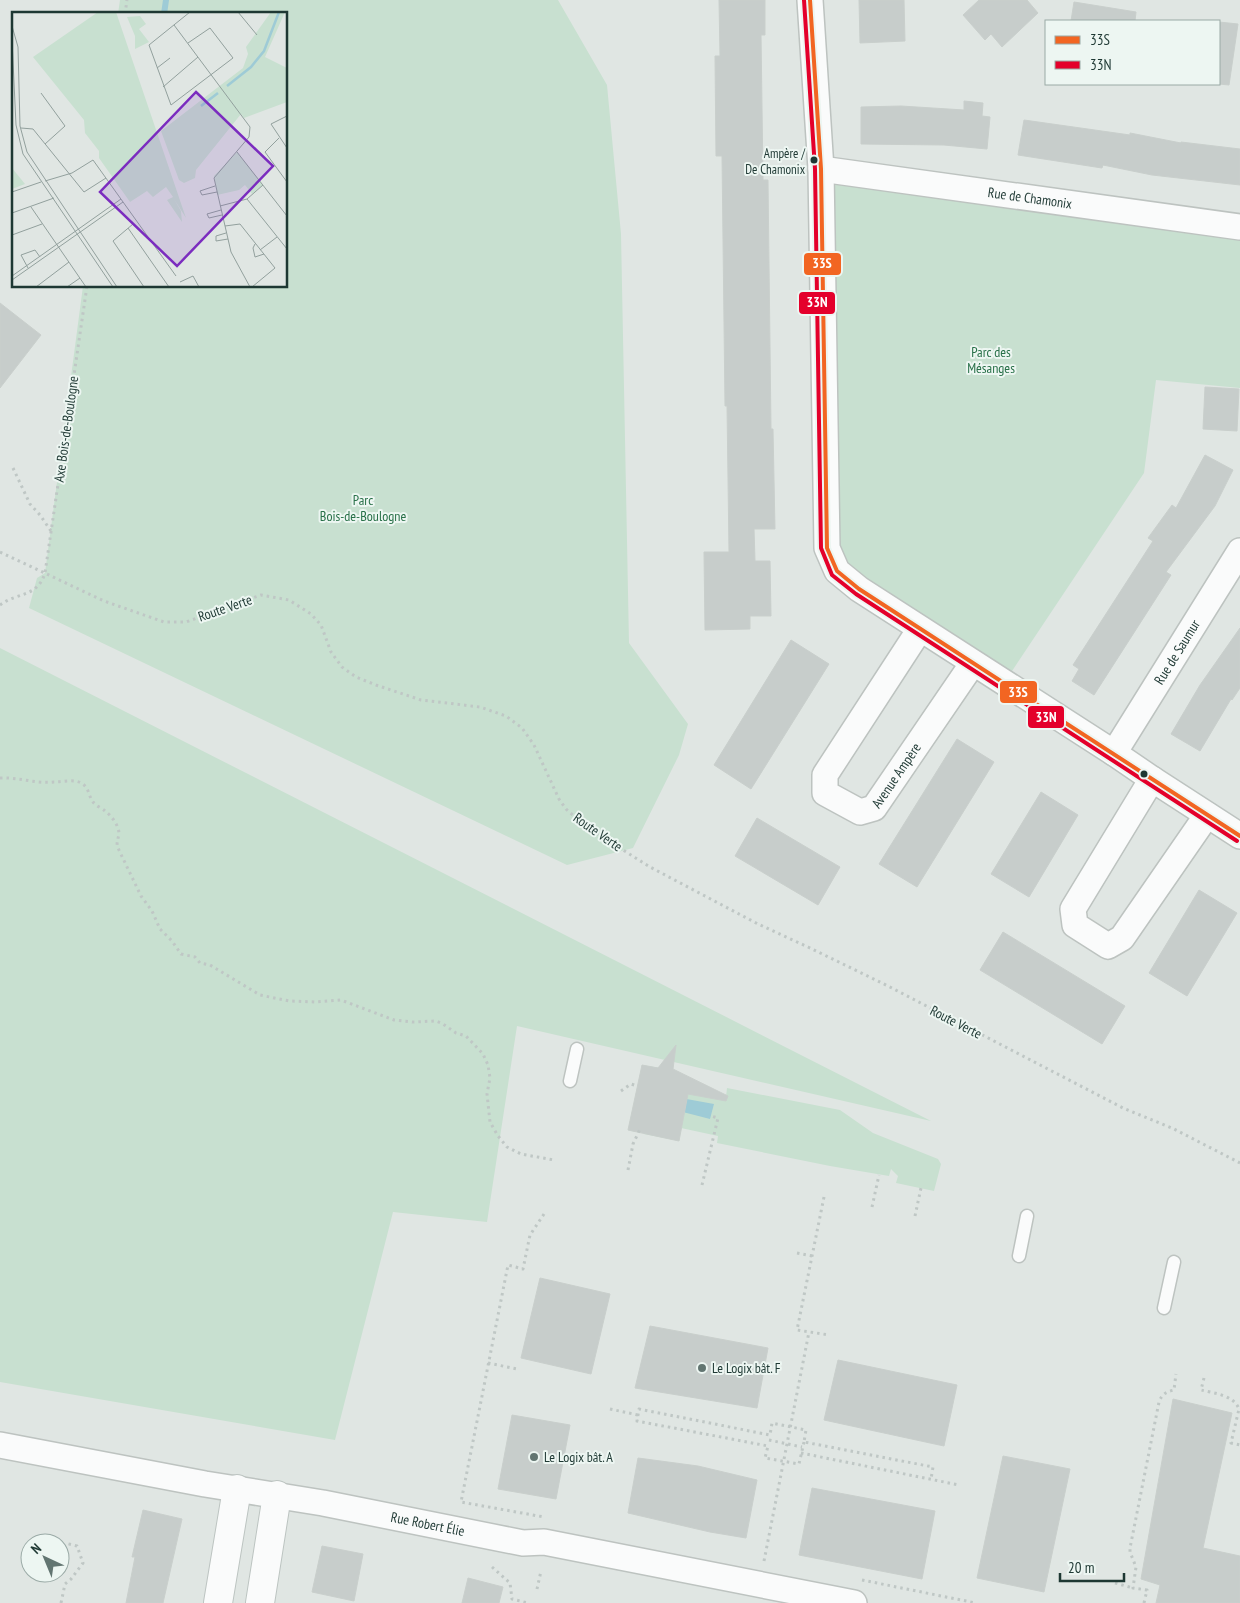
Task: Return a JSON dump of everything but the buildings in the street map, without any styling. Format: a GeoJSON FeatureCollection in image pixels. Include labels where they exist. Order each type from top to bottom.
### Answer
{"type":"FeatureCollection","features":[{"type":"Feature","properties":{"kind":"street"},"geometry":{"type":"LineString","coordinates":[[810,0],[821,169],[827,548],[837,572],[859,590],[1240,836]]}},
{"type":"Feature","properties":{"kind":"street","name":"Rue de Chamonix"},"geometry":{"type":"LineString","coordinates":[[821,169],[1240,227]]}},
{"type":"Feature","properties":{"kind":"street","name":"Rue de Saumur"},"geometry":{"type":"LineString","coordinates":[[1114,753],[1240,551]]}},
{"type":"Feature","properties":{"kind":"street","name":"Avenue Ampère"},"geometry":{"type":"LineString","coordinates":[[920,629],[825,774],[825,793],[860,812],[874,808],[973,663]]}},
{"type":"Feature","properties":{"kind":"street"},"geometry":{"type":"LineString","coordinates":[[1152,779],[1073,909],[1075,925],[1099,941],[1108,946],[1122,938],[1207,815]]}},
{"type":"Feature","properties":{"kind":"street","name":"Rue Robert Élie"},"geometry":{"type":"LineString","coordinates":[[0,1445],[205,1484],[323,1503],[523,1543],[544,1542],[854,1603]]}},
{"type":"Feature","properties":{"kind":"street"},"geometry":{"type":"LineString","coordinates":[[218,1603],[236,1489]]}},
{"type":"Feature","properties":{"kind":"street"},"geometry":{"type":"LineString","coordinates":[[260,1603],[277,1495]]}},
{"type":"Feature","properties":{"kind":"lane"},"geometry":{"type":"LineString","coordinates":[[570,1081],[577,1049]]}},
{"type":"Feature","properties":{"kind":"lane"},"geometry":{"type":"LineString","coordinates":[[1019,1256],[1028,1216]]}},
{"type":"Feature","properties":{"kind":"lane"},"geometry":{"type":"LineString","coordinates":[[1164,1308],[1174,1262]]}},
{"type":"Feature","properties":{"kind":"path","name":"Axe Bois-de-Boulogne"},"geometry":{"type":"LineString","coordinates":[[45,573],[87,288]]}},
{"type":"Feature","properties":{"kind":"path"},"geometry":{"type":"LineString","coordinates":[[13,468],[30,504],[51,532]]}},
{"type":"Feature","properties":{"kind":"path","name":"Route Verte"},"geometry":{"type":"LineString","coordinates":[[0,552],[104,602],[164,622],[186,622],[261,596],[289,600],[311,614],[320,625],[331,652],[342,667],[356,677],[376,686],[421,700],[480,708],[506,716],[522,728],[534,746],[559,799],[566,809],[585,826],[650,867],[758,924],[888,986],[1123,1108],[1174,1129],[1240,1163]]}},
{"type":"Feature","properties":{"kind":"path"},"geometry":{"type":"LineString","coordinates":[[0,605],[5,601],[27,594],[42,582],[45,573]]}},
{"type":"Feature","properties":{"kind":"path"},"geometry":{"type":"LineString","coordinates":[[0,778],[52,783],[71,780],[83,783],[93,803],[112,817],[119,834],[116,841],[117,846],[135,885],[152,911],[160,929],[172,941],[180,954],[195,957],[200,962],[210,965],[260,994],[289,1001],[315,1002],[340,1000],[394,1020],[412,1022],[436,1021],[456,1033],[466,1036],[483,1054],[488,1066],[490,1078],[487,1094],[490,1122],[498,1136],[507,1147],[521,1154],[554,1160]]}},
{"type":"Feature","properties":{"kind":"path"},"geometry":{"type":"LineString","coordinates":[[621,1091],[631,1084],[637,1086]]}},
{"type":"Feature","properties":{"kind":"path"},"geometry":{"type":"LineString","coordinates":[[702,1185],[716,1139],[718,1118],[711,1116]]}},
{"type":"Feature","properties":{"kind":"path"},"geometry":{"type":"LineString","coordinates":[[628,1170],[633,1144],[640,1129]]}},
{"type":"Feature","properties":{"kind":"path"},"geometry":{"type":"LineString","coordinates":[[872,1207],[879,1175]]}},
{"type":"Feature","properties":{"kind":"path"},"geometry":{"type":"LineString","coordinates":[[916,1216],[921,1188]]}},
{"type":"Feature","properties":{"kind":"path"},"geometry":{"type":"LineString","coordinates":[[824,1197],[797,1330],[829,1335]]}},
{"type":"Feature","properties":{"kind":"path"},"geometry":{"type":"LineString","coordinates":[[517,1369],[488,1363],[508,1265],[523,1269],[530,1235],[544,1214]]}},
{"type":"Feature","properties":{"kind":"path"},"geometry":{"type":"LineString","coordinates":[[797,1253],[812,1256]]}},
{"type":"Feature","properties":{"kind":"path"},"geometry":{"type":"LineString","coordinates":[[764,1561],[809,1332]]}},
{"type":"Feature","properties":{"kind":"path","name":"Rue Robert Élie"},"geometry":{"type":"LineString","coordinates":[[488,1363],[461,1502],[548,1518]]}},
{"type":"Feature","properties":{"kind":"path"},"geometry":{"type":"LineString","coordinates":[[1133,1588],[1136,1567],[1130,1548],[1159,1402],[1161,1396],[1166,1392],[1174,1390],[1176,1374]]}},
{"type":"Feature","properties":{"kind":"path"},"geometry":{"type":"LineString","coordinates":[[1204,1378],[1201,1390],[1226,1396],[1236,1403],[1238,1409],[1231,1443],[1240,1445]]}},
{"type":"Feature","properties":{"kind":"path"},"geometry":{"type":"LineString","coordinates":[[1236,1403],[1240,1401]]}},
{"type":"Feature","properties":{"kind":"path"},"geometry":{"type":"LineString","coordinates":[[610,1409],[638,1416]]}},
{"type":"Feature","properties":{"kind":"path"},"geometry":{"type":"LineString","coordinates":[[768,1446],[637,1421],[640,1410],[770,1435]]}},
{"type":"Feature","properties":{"kind":"path"},"geometry":{"type":"LineString","coordinates":[[772,1423],[790,1427],[806,1430],[799,1464],[766,1458],[772,1423]]}},
{"type":"Feature","properties":{"kind":"path"},"geometry":{"type":"LineString","coordinates":[[769,1440],[802,1447]]}},
{"type":"Feature","properties":{"kind":"path"},"geometry":{"type":"LineString","coordinates":[[804,1442],[933,1467],[930,1479]]}},
{"type":"Feature","properties":{"kind":"path"},"geometry":{"type":"LineString","coordinates":[[801,1453],[959,1485]]}},
{"type":"Feature","properties":{"kind":"path"},"geometry":{"type":"LineString","coordinates":[[70,1544],[77,1546],[83,1563],[70,1580]]}},
{"type":"Feature","properties":{"kind":"path"},"geometry":{"type":"LineString","coordinates":[[492,1567],[510,1583],[512,1599],[528,1603]]}},
{"type":"Feature","properties":{"kind":"path"},"geometry":{"type":"LineString","coordinates":[[537,1589],[541,1571]]}},
{"type":"Feature","properties":{"kind":"path"},"geometry":{"type":"LineString","coordinates":[[1115,1582],[1147,1590],[1144,1603]]}},
{"type":"Feature","properties":{"kind":"path"},"geometry":{"type":"LineString","coordinates":[[61,1603],[66,1583]]}},
{"type":"Feature","properties":{"kind":"path"},"geometry":{"type":"LineString","coordinates":[[915,1591],[976,1603]]}},
{"type":"Feature","properties":{"kind":"green space","name":"Parc Bois-de-Boulogne"},"geometry":{"type":"Polygon","coordinates":[[[120,0],[558,0],[607,85],[621,234],[629,643],[688,724],[679,755],[633,848],[567,865],[29,608],[37,578],[45,573],[83,288],[288,288],[288,12],[118,12],[120,0]]]}},
{"type":"Feature","properties":{"kind":"green space","name":"Parc des Mésanges"},"geometry":{"type":"Polygon","coordinates":[[[821,169],[1240,227],[1240,388],[1156,380],[1144,473],[1004,683],[837,571],[821,169]]]}},
{"type":"Feature","properties":{"kind":"green space"},"geometry":{"type":"Polygon","coordinates":[[[0,648],[931,1121],[517,1026],[487,1222],[393,1212],[335,1440],[0,1382],[0,648]]]}},
{"type":"Feature","properties":{"kind":"green space"},"geometry":{"type":"Polygon","coordinates":[[[642,1065],[673,1070],[726,1097],[727,1088],[840,1110],[873,1133],[938,1159],[941,1164],[934,1191],[896,1183],[898,1176],[891,1169],[889,1176],[830,1166],[717,1143],[718,1136],[681,1128],[679,1141],[644,1134],[644,1131],[637,1128],[635,1132],[628,1130],[642,1065]]]}},
{"type":"Feature","properties":{"kind":"water"},"geometry":{"type":"Polygon","coordinates":[[[681,1098],[714,1104],[710,1119],[679,1111],[681,1098]]]}},
{"type":"Feature","properties":{"kind":"waterway"},"geometry":{"type":"LineString","coordinates":[[164,12],[166,0]]}},
{"type":"Feature","properties":{"kind":"transit line","name":"33N"},"geometry":{"type":"LineString","coordinates":[[804,0],[815,169],[821,548],[832,575],[856,594],[1237,841]]}},
{"type":"Feature","properties":{"kind":"transit line","name":"33S"},"geometry":{"type":"LineString","coordinates":[[810,0],[821,169],[827,548],[837,571],[859,589],[1240,836]]}},
{"type":"Feature","properties":{"kind":"place","name":"Ampère / De Chamonix"},"geometry":{"type":"Point","coordinates":[814,160]}},
{"type":"Feature","properties":{"kind":"place","name":"Le Logix bât. F"},"geometry":{"type":"Point","coordinates":[702,1368]}},
{"type":"Feature","properties":{"kind":"place","name":"Le Logix bât. A"},"geometry":{"type":"Point","coordinates":[534,1457]}}]}
